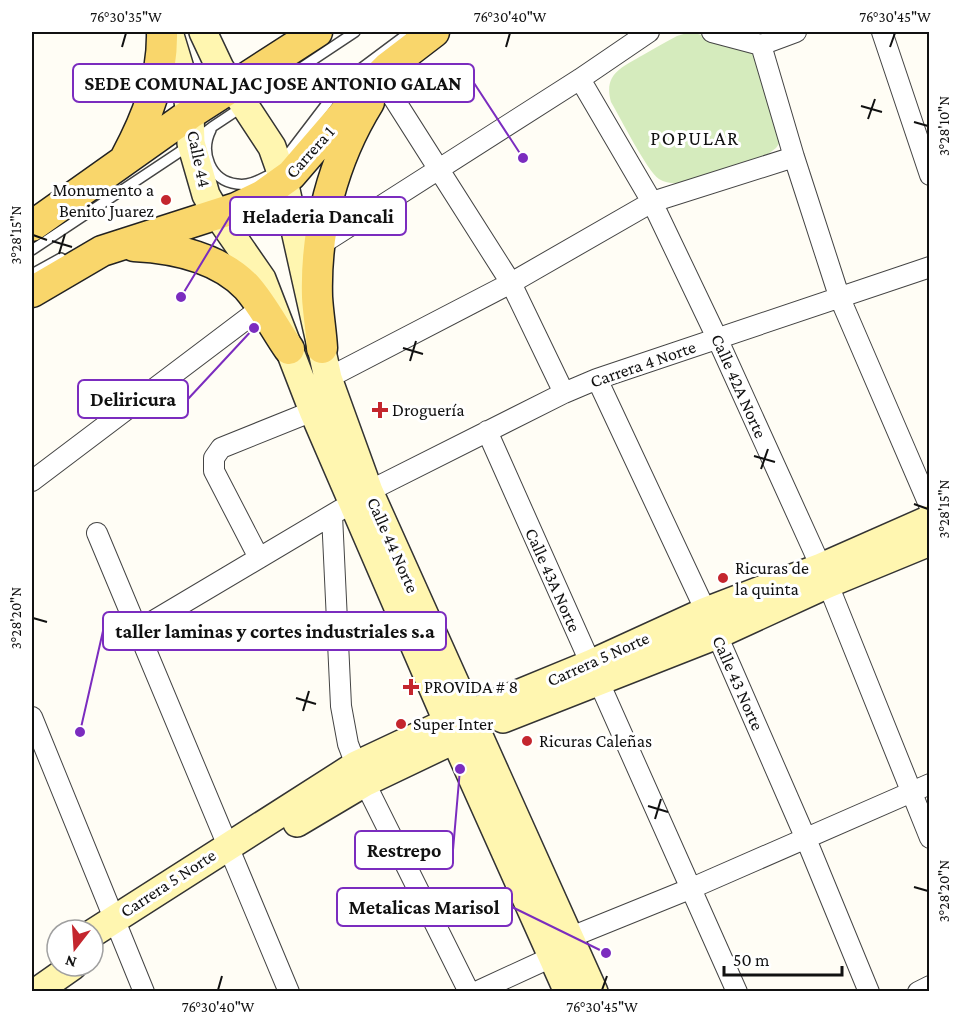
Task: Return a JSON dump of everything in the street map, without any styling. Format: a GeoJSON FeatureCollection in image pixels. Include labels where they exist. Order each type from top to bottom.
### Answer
{"type":"FeatureCollection","features":[{"type":"Feature","properties":{"kind":"main road"},"geometry":{"type":"LineString","coordinates":[[124,159],[141,130],[153,98],[159,69],[162,32]]}},
{"type":"Feature","properties":{"kind":"main road","name":"Calle 44"},"geometry":{"type":"LineString","coordinates":[[169,32],[198,128],[204,188],[216,205]]}},
{"type":"Feature","properties":{"kind":"main road"},"geometry":{"type":"LineString","coordinates":[[203,32],[220,68],[272,147],[278,174]]}},
{"type":"Feature","properties":{"kind":"main road"},"geometry":{"type":"LineString","coordinates":[[32,226],[124,159],[198,128],[317,32]]}},
{"type":"Feature","properties":{"kind":"main road","name":"Carrera 1"},"geometry":{"type":"LineString","coordinates":[[32,292],[102,251],[216,205],[246,204],[359,96],[406,44],[434,32]]}},
{"type":"Feature","properties":{"kind":"main road"},"geometry":{"type":"LineString","coordinates":[[322,348],[317,297],[320,245],[331,189],[343,153],[360,117],[406,44]]}},
{"type":"Feature","properties":{"kind":"main road","name":"Calle 44 Norte"},"geometry":{"type":"LineString","coordinates":[[278,174],[322,348],[351,503]]}},
{"type":"Feature","properties":{"kind":"main road","name":"Calle 44 Norte"},"geometry":{"type":"LineString","coordinates":[[216,205],[262,279],[351,503],[462,727],[571,937],[594,992]]}},
{"type":"Feature","properties":{"kind":"main road"},"geometry":{"type":"LineString","coordinates":[[102,251],[135,246],[168,248],[199,257],[219,266],[247,288],[289,349]]}},
{"type":"Feature","properties":{"kind":"main road","name":"Carrera 5 Norte"},"geometry":{"type":"LineString","coordinates":[[109,928],[361,773],[462,727],[594,673],[717,635],[930,519]]}},
{"type":"Feature","properties":{"kind":"main road","name":"Carrera 5 Norte"},"geometry":{"type":"LineString","coordinates":[[594,673],[706,611],[930,542]]}},
{"type":"Feature","properties":{"kind":"main road","name":"Calle 44 Norte"},"geometry":{"type":"LineString","coordinates":[[462,727],[552,957],[568,992]]}},
{"type":"Feature","properties":{"kind":"main road"},"geometry":{"type":"LineString","coordinates":[[32,975],[45,966]]}},
{"type":"Feature","properties":{"kind":"main road"},"geometry":{"type":"LineString","coordinates":[[36,992],[56,978]]}},
{"type":"Feature","properties":{"kind":"street"},"geometry":{"type":"LineString","coordinates":[[320,245],[580,79],[649,32]]}},
{"type":"Feature","properties":{"kind":"street"},"geometry":{"type":"LineString","coordinates":[[712,32],[761,45],[796,32]]}},
{"type":"Feature","properties":{"kind":"street"},"geometry":{"type":"LineString","coordinates":[[882,32],[930,175]]}},
{"type":"Feature","properties":{"kind":"street"},"geometry":{"type":"LineString","coordinates":[[761,45],[839,296],[930,507]]}},
{"type":"Feature","properties":{"kind":"street","name":"Calle 42A Norte"},"geometry":{"type":"LineString","coordinates":[[580,79],[652,202],[717,338],[824,576],[930,838]]}},
{"type":"Feature","properties":{"kind":"street"},"geometry":{"type":"LineString","coordinates":[[381,83],[389,91],[511,283],[564,393]]}},
{"type":"Feature","properties":{"kind":"street"},"geometry":{"type":"LineString","coordinates":[[328,378],[511,283],[652,202],[794,157]]}},
{"type":"Feature","properties":{"kind":"street","name":"Carrera 4 Norte"},"geometry":{"type":"LineString","coordinates":[[138,630],[351,503],[564,393],[597,379],[930,267]]}},
{"type":"Feature","properties":{"kind":"street"},"geometry":{"type":"LineString","coordinates":[[32,481],[261,308]]}},
{"type":"Feature","properties":{"kind":"street","name":"Calle 43 Norte"},"geometry":{"type":"LineString","coordinates":[[597,379],[717,635],[806,839],[869,992]]}},
{"type":"Feature","properties":{"kind":"street"},"geometry":{"type":"LineString","coordinates":[[259,558],[214,471],[214,458],[221,448],[313,411]]}},
{"type":"Feature","properties":{"kind":"street","name":"Calle 43A Norte"},"geometry":{"type":"LineString","coordinates":[[487,431],[737,992]]}},
{"type":"Feature","properties":{"kind":"street"},"geometry":{"type":"LineString","coordinates":[[351,503],[341,706],[348,744],[469,992]]}},
{"type":"Feature","properties":{"kind":"street"},"geometry":{"type":"LineString","coordinates":[[97,533],[289,992]]}},
{"type":"Feature","properties":{"kind":"street"},"geometry":{"type":"LineString","coordinates":[[32,717],[109,928],[144,992]]}},
{"type":"Feature","properties":{"kind":"street"},"geometry":{"type":"LineString","coordinates":[[571,937],[692,888],[930,784]]}},
{"type":"Feature","properties":{"kind":"street"},"geometry":{"type":"LineString","coordinates":[[476,992],[552,957]]}},
{"type":"Feature","properties":{"kind":"street"},"geometry":{"type":"LineString","coordinates":[[918,992],[930,986]]}},
{"type":"Feature","properties":{"kind":"lane"},"geometry":{"type":"LineString","coordinates":[[240,96],[355,32]]}},
{"type":"Feature","properties":{"kind":"lane"},"geometry":{"type":"LineString","coordinates":[[32,250],[198,128],[207,138],[205,151],[208,163],[215,174],[226,181],[250,184],[278,174]]}},
{"type":"Feature","properties":{"kind":"lane"},"geometry":{"type":"LineString","coordinates":[[32,274],[69,254]]}},
{"type":"Feature","properties":{"kind":"green space"},"geometry":{"type":"Polygon","coordinates":[[[687,33],[754,50],[781,141],[768,154],[686,182],[672,183],[659,179],[654,174],[611,102],[609,92],[616,72],[673,38],[687,33]]]}},
{"type":"Feature","properties":{"kind":"place","name":"SEDE COMUNAL JAC JOSE ANTONIO GALAN"},"geometry":{"type":"Point","coordinates":[523,158]}},
{"type":"Feature","properties":{"kind":"place","name":"Monumento a Benito Juarez"},"geometry":{"type":"Point","coordinates":[166,200]}},
{"type":"Feature","properties":{"kind":"place","name":"Heladeria Dancali"},"geometry":{"type":"Point","coordinates":[181,297]}},
{"type":"Feature","properties":{"kind":"place","name":"Deliricura"},"geometry":{"type":"Point","coordinates":[254,328]}},
{"type":"Feature","properties":{"kind":"place","name":"Droguería"},"geometry":{"type":"Point","coordinates":[380,410]}},
{"type":"Feature","properties":{"kind":"place","name":"Ricuras de la quinta"},"geometry":{"type":"Point","coordinates":[723,578]}},
{"type":"Feature","properties":{"kind":"place","name":"PROVIDA # 8"},"geometry":{"type":"Point","coordinates":[411,687]}},
{"type":"Feature","properties":{"kind":"place","name":"Super Inter"},"geometry":{"type":"Point","coordinates":[401,724]}},
{"type":"Feature","properties":{"kind":"place","name":"taller laminas y cortes industriales s.a"},"geometry":{"type":"Point","coordinates":[80,732]}},
{"type":"Feature","properties":{"kind":"place","name":"Ricuras Caleñas"},"geometry":{"type":"Point","coordinates":[527,741]}},
{"type":"Feature","properties":{"kind":"place","name":"Restrepo"},"geometry":{"type":"Point","coordinates":[460,769]}},
{"type":"Feature","properties":{"kind":"place","name":"Metalicas Marisol"},"geometry":{"type":"Point","coordinates":[606,953]}},
{"type":"Feature","properties":{"kind":"district","name":"POPULAR"},"geometry":{"type":"Point","coordinates":[695,138]}}]}
